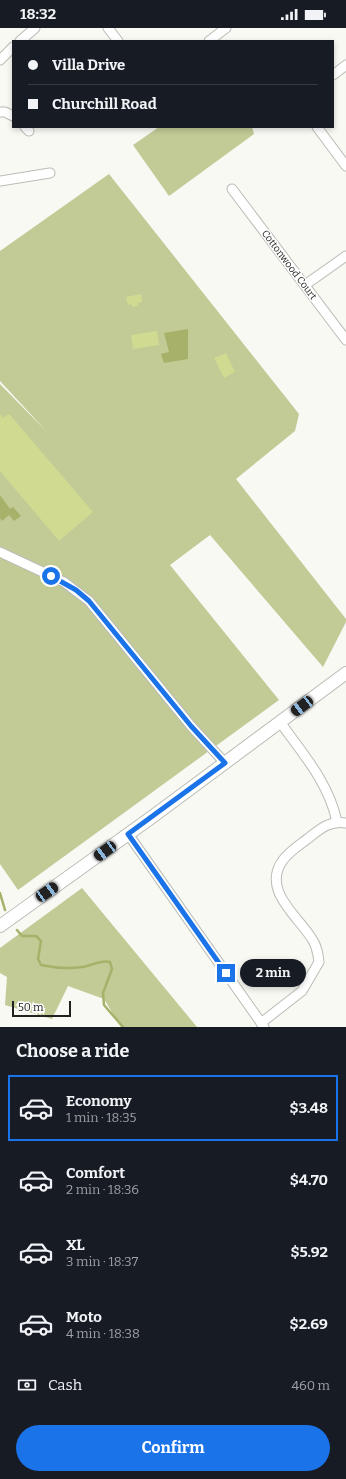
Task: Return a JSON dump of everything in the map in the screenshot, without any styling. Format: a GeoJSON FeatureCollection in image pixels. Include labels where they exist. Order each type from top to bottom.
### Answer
{"type":"FeatureCollection","features":[{"type":"Feature","properties":{"kind":"main road"},"geometry":{"type":"LineString","coordinates":[[0,926],[128,834],[346,673]]}},
{"type":"Feature","properties":{"kind":"street"},"geometry":{"type":"LineString","coordinates":[[21,40],[35,28]]}},
{"type":"Feature","properties":{"kind":"street"},"geometry":{"type":"LineString","coordinates":[[108,28],[117,40]]}},
{"type":"Feature","properties":{"kind":"street"},"geometry":{"type":"LineString","coordinates":[[210,40],[226,28]]}},
{"type":"Feature","properties":{"kind":"street"},"geometry":{"type":"LineString","coordinates":[[0,60],[12,48]]}},
{"type":"Feature","properties":{"kind":"street"},"geometry":{"type":"LineString","coordinates":[[334,74],[346,66]]}},
{"type":"Feature","properties":{"kind":"street"},"geometry":{"type":"LineString","coordinates":[[0,112],[6,112],[12,115]]}},
{"type":"Feature","properties":{"kind":"street"},"geometry":{"type":"LineString","coordinates":[[318,128],[346,166]]}},
{"type":"Feature","properties":{"kind":"street"},"geometry":{"type":"LineString","coordinates":[[0,181],[50,173]]}},
{"type":"Feature","properties":{"kind":"street","name":"Cottonwood Court"},"geometry":{"type":"LineString","coordinates":[[232,189],[346,340]]}},
{"type":"Feature","properties":{"kind":"street"},"geometry":{"type":"LineString","coordinates":[[305,284],[346,256]]}},
{"type":"Feature","properties":{"kind":"street"},"geometry":{"type":"LineString","coordinates":[[0,552],[64,582],[89,601],[191,726],[225,763]]}},
{"type":"Feature","properties":{"kind":"street"},"geometry":{"type":"LineString","coordinates":[[128,834],[263,1025],[302,991],[319,962],[313,939],[279,895],[276,881],[279,867],[288,855],[322,827],[342,822],[324,786],[280,722]]}},
{"type":"Feature","properties":{"kind":"shaded area"},"geometry":{"type":"Polygon","coordinates":[[[158,128],[252,128],[254,134],[169,196],[133,145],[158,128]]]}},
{"type":"Feature","properties":{"kind":"shaded area"},"geometry":{"type":"Polygon","coordinates":[[[109,174],[299,414],[295,431],[236,479],[346,619],[346,622],[323,667],[210,535],[170,565],[279,700],[18,890],[0,864],[0,384],[48,433],[0,381],[0,251],[109,174]]]}},
{"type":"Feature","properties":{"kind":"shaded area"},"geometry":{"type":"Polygon","coordinates":[[[188,329],[188,359],[164,363],[161,354],[169,352],[164,333],[188,329]]]}},
{"type":"Feature","properties":{"kind":"shaded area"},"geometry":{"type":"Polygon","coordinates":[[[0,495],[10,509],[13,507],[21,516],[14,521],[9,515],[2,521],[0,518],[0,495]]]}},
{"type":"Feature","properties":{"kind":"shaded area"},"geometry":{"type":"Polygon","coordinates":[[[82,888],[197,1027],[121,1027],[104,999],[68,986],[52,1019],[5,1005],[7,977],[0,973],[0,948],[82,888]]]}},
{"type":"Feature","properties":{"kind":"building"},"geometry":{"type":"Polygon","coordinates":[[[141,294],[142,302],[138,303],[138,306],[132,307],[132,304],[128,305],[126,297],[141,294]]]}},
{"type":"Feature","properties":{"kind":"building"},"geometry":{"type":"Polygon","coordinates":[[[157,331],[159,345],[133,349],[131,335],[157,331]]]}},
{"type":"Feature","properties":{"kind":"building"},"geometry":{"type":"Polygon","coordinates":[[[226,353],[235,372],[224,378],[214,358],[226,353]]]}},
{"type":"Feature","properties":{"kind":"building"},"geometry":{"type":"Polygon","coordinates":[[[0,414],[3,418],[8,414],[11,416],[93,512],[59,541],[0,471],[0,414]]]}},
{"type":"Feature","properties":{"kind":"waterway"},"geometry":{"type":"LineString","coordinates":[[0,893],[5,910]]}},
{"type":"Feature","properties":{"kind":"waterway"},"geometry":{"type":"LineString","coordinates":[[17,930],[22,936],[36,936],[41,941],[38,959],[41,965],[72,968],[103,961],[110,962],[112,969],[103,993],[104,1005],[123,1027]]}},
{"type":"Feature","properties":{"kind":"route"},"geometry":{"type":"LineString","coordinates":[[51,576],[64,582],[89,601],[102,615],[191,726],[225,763],[128,834],[226,973]]}}]}
